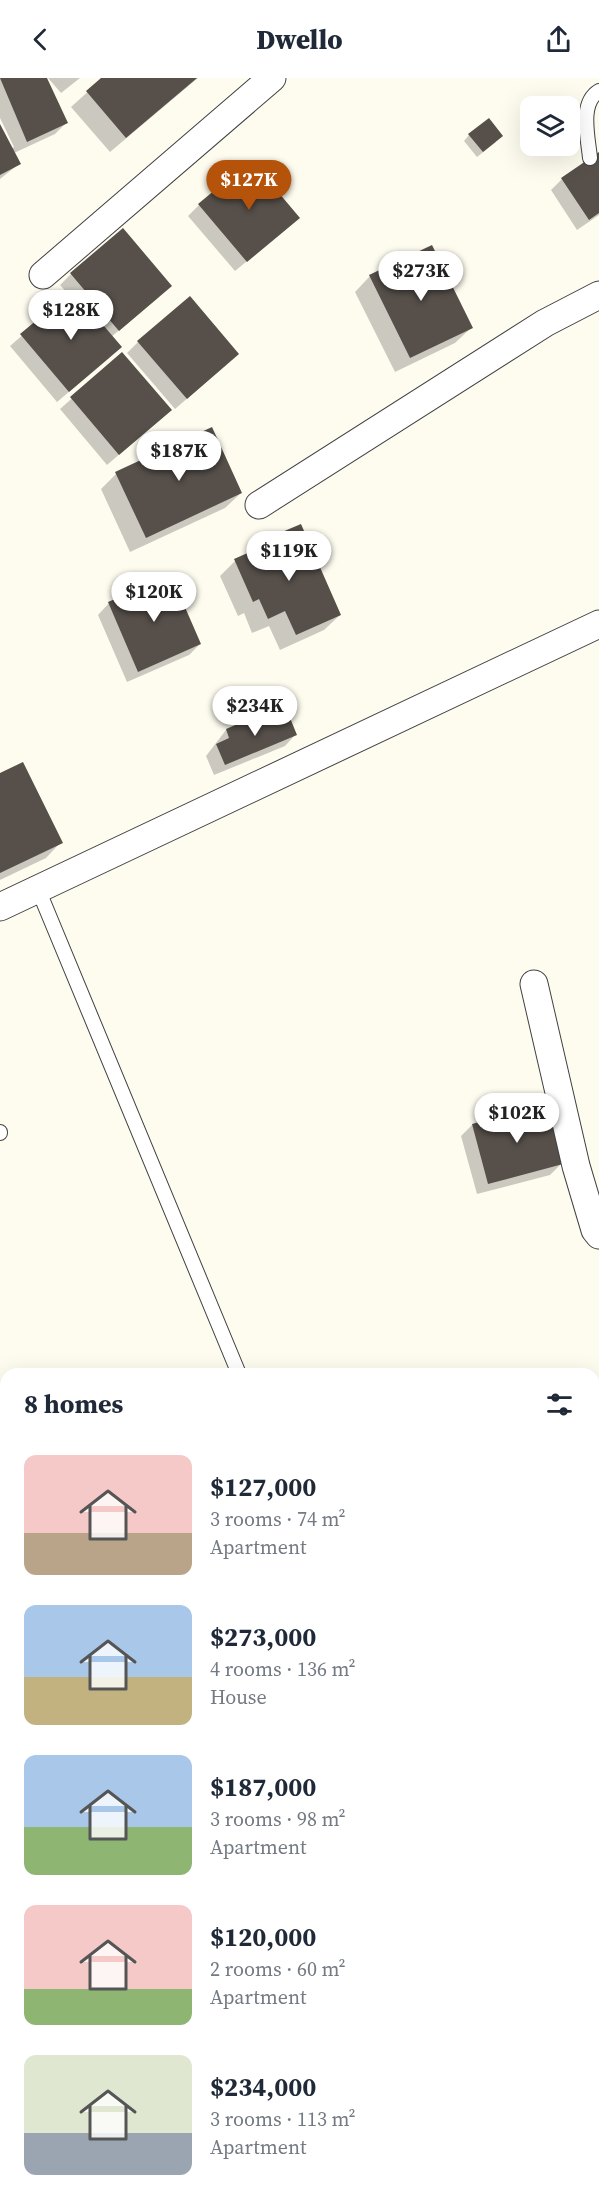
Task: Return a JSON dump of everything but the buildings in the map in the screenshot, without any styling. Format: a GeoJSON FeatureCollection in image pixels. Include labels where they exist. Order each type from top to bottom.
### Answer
{"type":"FeatureCollection","features":[{"type":"Feature","properties":{"kind":"street"},"geometry":{"type":"LineString","coordinates":[[43,275],[272,78]]}},
{"type":"Feature","properties":{"kind":"street"},"geometry":{"type":"LineString","coordinates":[[259,505],[546,323],[599,295]]}},
{"type":"Feature","properties":{"kind":"street"},"geometry":{"type":"LineString","coordinates":[[0,907],[599,624]]}},
{"type":"Feature","properties":{"kind":"street"},"geometry":{"type":"LineString","coordinates":[[534,984],[576,1166],[595,1230],[599,1236]]}},
{"type":"Feature","properties":{"kind":"lane"},"geometry":{"type":"LineString","coordinates":[[590,158],[587,104],[592,95],[599,91]]}},
{"type":"Feature","properties":{"kind":"lane"},"geometry":{"type":"LineString","coordinates":[[38,889],[237,1368]]}}]}
